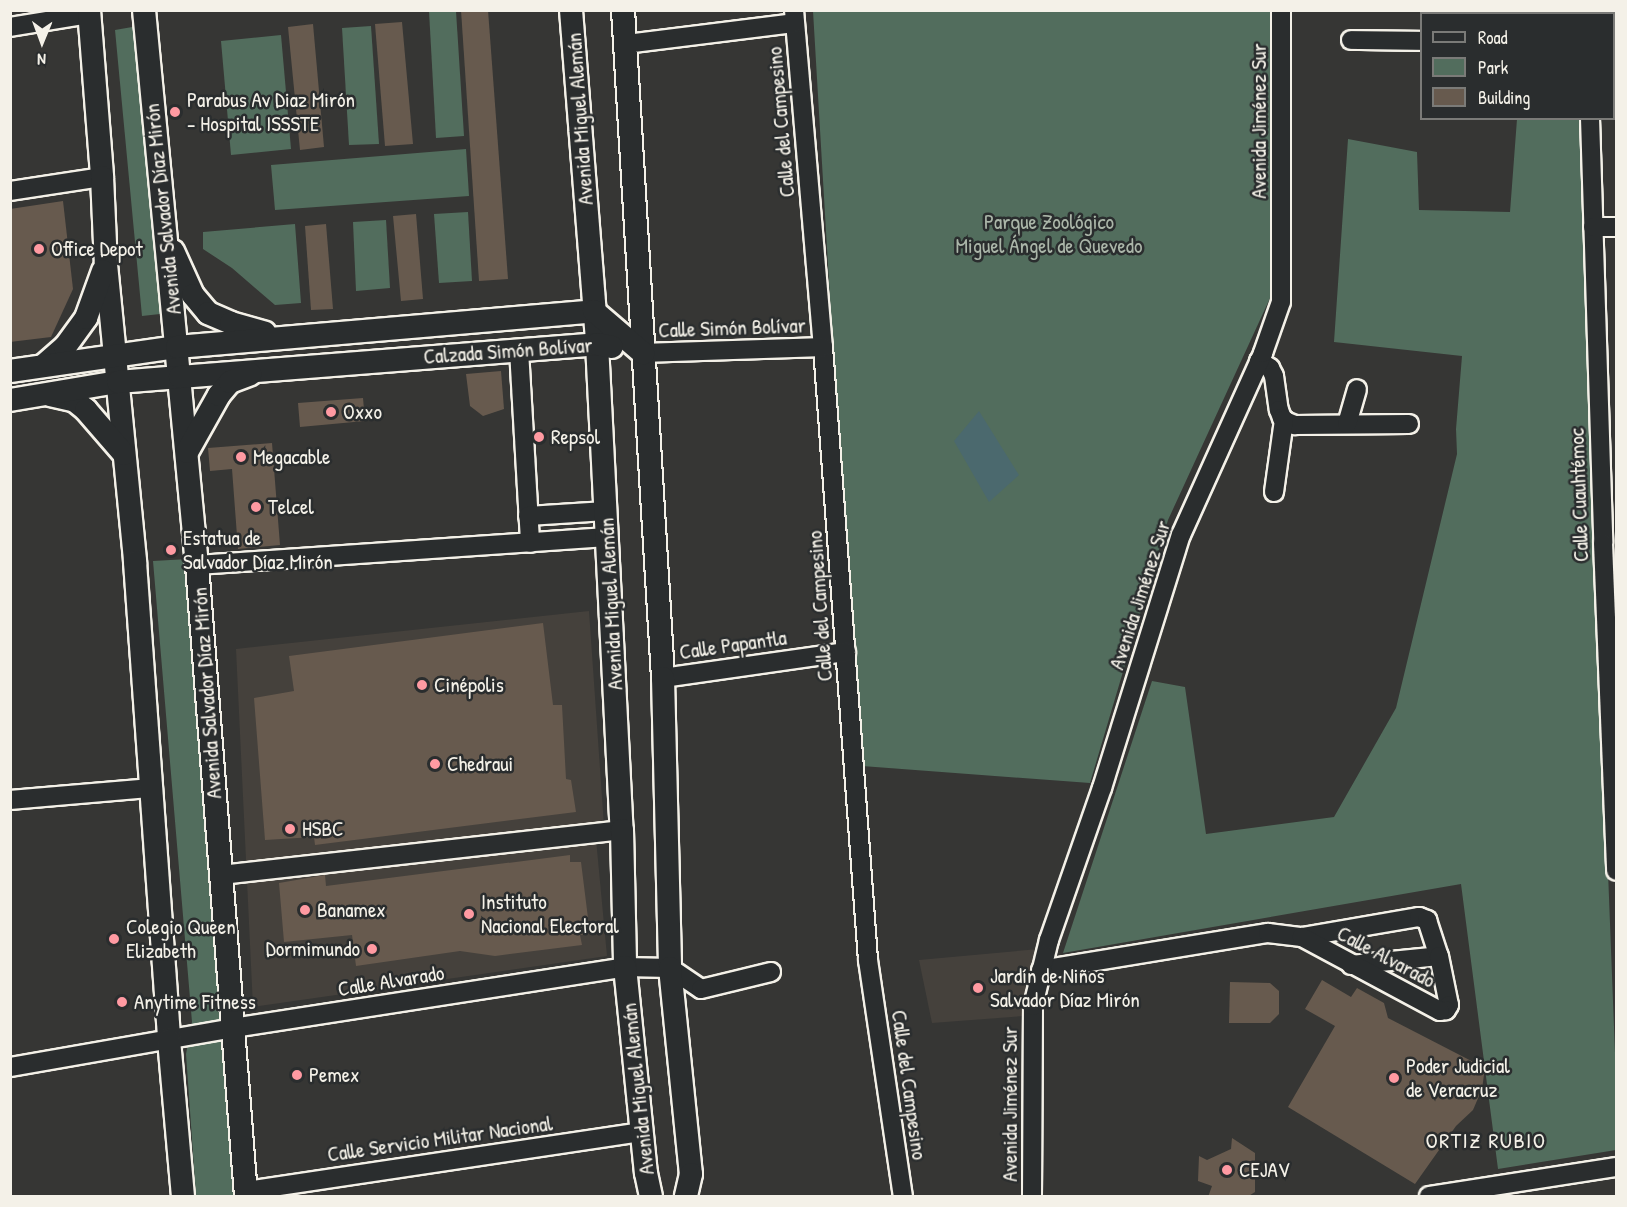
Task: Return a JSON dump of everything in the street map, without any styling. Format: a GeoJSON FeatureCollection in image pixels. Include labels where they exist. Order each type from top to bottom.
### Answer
{"type":"FeatureCollection","features":[{"type":"Feature","properties":{"kind":"main road","name":"Avenida Salvador Díaz Mirón"},"geometry":{"type":"LineString","coordinates":[[144,10],[197,565],[246,1194]]}},
{"type":"Feature","properties":{"kind":"main road","name":"Avenida Miguel Alemán"},"geometry":{"type":"LineString","coordinates":[[571,10],[597,344],[622,830],[625,967],[646,1173],[651,1197]]}},
{"type":"Feature","properties":{"kind":"main road","name":"Avenida Miguel Alemán"},"geometry":{"type":"LineString","coordinates":[[623,10],[663,678],[670,968],[691,1174],[686,1197]]}},
{"type":"Feature","properties":{"kind":"main road"},"geometry":{"type":"LineString","coordinates":[[89,12],[102,177],[105,264],[135,562],[169,1040],[183,1197]]}},
{"type":"Feature","properties":{"kind":"main road"},"geometry":{"type":"LineString","coordinates":[[166,234],[193,295],[208,313],[255,332],[290,337]]}},
{"type":"Feature","properties":{"kind":"main road"},"geometry":{"type":"LineString","coordinates":[[43,366],[65,347],[86,318],[105,264]]}},
{"type":"Feature","properties":{"kind":"main road","name":"Calzada Simón Bolívar"},"geometry":{"type":"LineString","coordinates":[[10,371],[177,346],[594,311],[643,353]]}},
{"type":"Feature","properties":{"kind":"main road","name":"Calzada Simón Bolívar"},"geometry":{"type":"LineString","coordinates":[[10,400],[118,382],[597,344],[643,353]]}},
{"type":"Feature","properties":{"kind":"main road"},"geometry":{"type":"LineString","coordinates":[[187,452],[200,425],[230,382],[264,370]]}},
{"type":"Feature","properties":{"kind":"main road"},"geometry":{"type":"LineString","coordinates":[[46,394],[75,401],[86,410],[124,454]]}},
{"type":"Feature","properties":{"kind":"main road"},"geometry":{"type":"LineString","coordinates":[[636,1197],[646,1173]]}},
{"type":"Feature","properties":{"kind":"main road"},"geometry":{"type":"LineString","coordinates":[[691,1174],[697,1197]]}},
{"type":"Feature","properties":{"kind":"street","name":"Avenida Jiménez Sur"},"geometry":{"type":"LineString","coordinates":[[1032,1197],[1034,1006],[1041,970],[1181,536],[1259,361],[1281,302],[1281,10]]}},
{"type":"Feature","properties":{"kind":"street"},"geometry":{"type":"LineString","coordinates":[[10,27],[89,12]]}},
{"type":"Feature","properties":{"kind":"street"},"geometry":{"type":"LineString","coordinates":[[626,44],[794,17]]}},
{"type":"Feature","properties":{"kind":"street","name":"Calle del Campesino"},"geometry":{"type":"LineString","coordinates":[[794,17],[823,347],[868,960],[903,1197]]}},
{"type":"Feature","properties":{"kind":"street"},"geometry":{"type":"LineString","coordinates":[[1351,40],[1420,41]]}},
{"type":"Feature","properties":{"kind":"street","name":"Calle Cuauhtémoc"},"geometry":{"type":"LineString","coordinates":[[1590,120],[1593,227],[1610,543],[1616,862]]}},
{"type":"Feature","properties":{"kind":"street"},"geometry":{"type":"LineString","coordinates":[[10,191],[102,177]]}},
{"type":"Feature","properties":{"kind":"street"},"geometry":{"type":"LineString","coordinates":[[1593,227],[1617,227]]}},
{"type":"Feature","properties":{"kind":"street","name":"Calle Simón Bolívar"},"geometry":{"type":"LineString","coordinates":[[643,353],[823,347]]}},
{"type":"Feature","properties":{"kind":"street"},"geometry":{"type":"LineString","coordinates":[[519,350],[530,543]]}},
{"type":"Feature","properties":{"kind":"street"},"geometry":{"type":"LineString","coordinates":[[1259,361],[1270,368],[1274,376],[1279,410],[1284,420],[1274,492]]}},
{"type":"Feature","properties":{"kind":"street"},"geometry":{"type":"LineString","coordinates":[[1347,424],[1357,389]]}},
{"type":"Feature","properties":{"kind":"street"},"geometry":{"type":"LineString","coordinates":[[1284,420],[1295,425],[1409,424]]}},
{"type":"Feature","properties":{"kind":"street"},"geometry":{"type":"LineString","coordinates":[[528,516],[606,511]]}},
{"type":"Feature","properties":{"kind":"street"},"geometry":{"type":"LineString","coordinates":[[197,565],[607,537]]}},
{"type":"Feature","properties":{"kind":"street","name":"Calle Papantla"},"geometry":{"type":"LineString","coordinates":[[663,678],[846,652]]}},
{"type":"Feature","properties":{"kind":"street"},"geometry":{"type":"LineString","coordinates":[[10,800],[151,788]]}},
{"type":"Feature","properties":{"kind":"street"},"geometry":{"type":"LineString","coordinates":[[221,875],[622,830]]}},
{"type":"Feature","properties":{"kind":"street","name":"Calle Alvarado"},"geometry":{"type":"LineString","coordinates":[[1041,970],[1269,933],[1302,937],[1419,917],[1427,920],[1439,956],[1449,1005],[1446,1010],[1440,1011],[1302,937]]}},
{"type":"Feature","properties":{"kind":"street"},"geometry":{"type":"LineString","coordinates":[[1351,965],[1439,956]]}},
{"type":"Feature","properties":{"kind":"street","name":"Calle Alvarado"},"geometry":{"type":"LineString","coordinates":[[10,1067],[233,1028],[625,967],[670,968]]}},
{"type":"Feature","properties":{"kind":"street"},"geometry":{"type":"LineString","coordinates":[[670,968],[700,989],[771,972]]}},
{"type":"Feature","properties":{"kind":"street","name":"Calle Servicio Militar Nacional"},"geometry":{"type":"LineString","coordinates":[[246,1194],[642,1132]]}},
{"type":"Feature","properties":{"kind":"street"},"geometry":{"type":"LineString","coordinates":[[1429,1197],[1617,1167]]}},
{"type":"Feature","properties":{"kind":"shaded area"},"geometry":{"type":"Polygon","coordinates":[[[589,611],[604,826],[596,839],[607,956],[253,1007],[236,649],[589,611]]]}},
{"type":"Feature","properties":{"kind":"shaded area","name":"Jardín de Niños Salvador Díaz Mirón"},"geometry":{"type":"Polygon","coordinates":[[[1039,949],[1024,1016],[932,1023],[919,960],[1039,949]]]}},
{"type":"Feature","properties":{"kind":"green space"},"geometry":{"type":"Polygon","coordinates":[[[429,11],[456,11],[464,136],[436,138],[429,11]]]}},
{"type":"Feature","properties":{"kind":"green space","name":"Parque Zoológico Miguel Ángel de Quevedo"},"geometry":{"type":"Polygon","coordinates":[[[813,11],[1270,11],[1271,296],[1168,520],[1090,783],[862,766],[841,485],[813,11]]]}},
{"type":"Feature","properties":{"kind":"green space"},"geometry":{"type":"Polygon","coordinates":[[[138,26],[160,314],[142,316],[115,30],[138,26]]]}},
{"type":"Feature","properties":{"kind":"green space"},"geometry":{"type":"Polygon","coordinates":[[[371,26],[379,144],[349,145],[342,28],[371,26]]]}},
{"type":"Feature","properties":{"kind":"green space"},"geometry":{"type":"Polygon","coordinates":[[[281,35],[291,149],[231,155],[221,41],[281,35]]]}},
{"type":"Feature","properties":{"kind":"green space"},"geometry":{"type":"Polygon","coordinates":[[[1517,120],[1579,120],[1616,1079],[1616,1150],[1498,1169],[1461,884],[1063,953],[1152,681],[1185,687],[1206,834],[1334,817],[1396,708],[1457,454],[1456,429],[1462,356],[1334,342],[1348,139],[1417,152],[1419,210],[1510,212],[1517,120]]]}},
{"type":"Feature","properties":{"kind":"green space"},"geometry":{"type":"Polygon","coordinates":[[[466,149],[469,196],[275,210],[271,165],[466,149]]]}},
{"type":"Feature","properties":{"kind":"green space"},"geometry":{"type":"Polygon","coordinates":[[[468,212],[472,281],[439,283],[434,214],[468,212]]]}},
{"type":"Feature","properties":{"kind":"green space"},"geometry":{"type":"Polygon","coordinates":[[[386,220],[390,288],[356,291],[353,222],[386,220]]]}},
{"type":"Feature","properties":{"kind":"green space"},"geometry":{"type":"Polygon","coordinates":[[[295,224],[301,303],[275,305],[232,268],[203,249],[203,232],[295,224]]]}},
{"type":"Feature","properties":{"kind":"green space"},"geometry":{"type":"Polygon","coordinates":[[[188,559],[221,1016],[241,1196],[196,1196],[186,1054],[192,1022],[153,561],[188,559]]]}},
{"type":"Feature","properties":{"kind":"water"},"geometry":{"type":"Polygon","coordinates":[[[979,411],[1019,475],[989,502],[954,441],[979,411]]]}},
{"type":"Feature","properties":{"kind":"building"},"geometry":{"type":"Polygon","coordinates":[[[461,10],[488,10],[508,279],[479,281],[461,10]]]}},
{"type":"Feature","properties":{"kind":"building"},"geometry":{"type":"Polygon","coordinates":[[[402,22],[413,144],[385,146],[375,24],[402,22]]]}},
{"type":"Feature","properties":{"kind":"building"},"geometry":{"type":"Polygon","coordinates":[[[313,24],[324,147],[300,150],[288,27],[313,24]]]}},
{"type":"Feature","properties":{"kind":"building","name":"Office Depot"},"geometry":{"type":"Polygon","coordinates":[[[63,201],[73,289],[51,337],[10,342],[10,209],[63,201]]]}},
{"type":"Feature","properties":{"kind":"building"},"geometry":{"type":"Polygon","coordinates":[[[416,214],[423,299],[401,301],[393,216],[416,214]]]}},
{"type":"Feature","properties":{"kind":"building"},"geometry":{"type":"Polygon","coordinates":[[[326,224],[333,309],[311,310],[305,226],[326,224]]]}},
{"type":"Feature","properties":{"kind":"building"},"geometry":{"type":"Polygon","coordinates":[[[501,371],[504,409],[483,416],[470,406],[466,374],[501,371]]]}},
{"type":"Feature","properties":{"kind":"building","name":"Oxxo"},"geometry":{"type":"Polygon","coordinates":[[[363,398],[365,421],[300,427],[298,403],[363,398]]]}},
{"type":"Feature","properties":{"kind":"building","name":"Telcel"},"geometry":{"type":"Polygon","coordinates":[[[272,443],[280,545],[238,549],[232,469],[210,471],[208,448],[272,443]]]}},
{"type":"Feature","properties":{"kind":"building"},"geometry":{"type":"Polygon","coordinates":[[[543,623],[553,705],[562,705],[566,779],[571,780],[576,812],[315,845],[314,837],[265,840],[254,698],[294,691],[289,656],[543,623]]]}},
{"type":"Feature","properties":{"kind":"building","name":"Instituto Nacional Electoral"},"geometry":{"type":"Polygon","coordinates":[[[570,855],[570,862],[581,862],[590,934],[580,935],[582,945],[495,956],[460,951],[356,966],[352,935],[284,942],[279,883],[325,875],[326,886],[570,855]]]}},
{"type":"Feature","properties":{"kind":"building","name":"Poder Judicial de Veracruz"},"geometry":{"type":"Polygon","coordinates":[[[1322,980],[1351,997],[1357,988],[1384,1003],[1388,1018],[1485,1068],[1482,1089],[1473,1110],[1456,1126],[1415,1184],[1288,1107],[1335,1026],[1305,1009],[1322,980]]]}},
{"type":"Feature","properties":{"kind":"building"},"geometry":{"type":"Polygon","coordinates":[[[1230,982],[1270,983],[1279,991],[1279,1014],[1270,1023],[1229,1023],[1230,982]]]}},
{"type":"Feature","properties":{"kind":"building","name":"CEJAV"},"geometry":{"type":"Polygon","coordinates":[[[1232,1138],[1255,1153],[1255,1192],[1247,1197],[1208,1197],[1212,1186],[1198,1181],[1199,1156],[1207,1160],[1231,1149],[1232,1138]]]}},
{"type":"Feature","properties":{"kind":"place","name":"Parabus Av Diaz Mirón - Hospital ISSSTE"},"geometry":{"type":"Point","coordinates":[175,112]}},
{"type":"Feature","properties":{"kind":"place","name":"Office Depot"},"geometry":{"type":"Point","coordinates":[39,249]}},
{"type":"Feature","properties":{"kind":"place","name":"Oxxo"},"geometry":{"type":"Point","coordinates":[331,412]}},
{"type":"Feature","properties":{"kind":"place","name":"Repsol"},"geometry":{"type":"Point","coordinates":[539,437]}},
{"type":"Feature","properties":{"kind":"place","name":"Megacable"},"geometry":{"type":"Point","coordinates":[241,457]}},
{"type":"Feature","properties":{"kind":"place","name":"Telcel"},"geometry":{"type":"Point","coordinates":[256,507]}},
{"type":"Feature","properties":{"kind":"place","name":"Estatua de Salvador Díaz Mirón"},"geometry":{"type":"Point","coordinates":[171,550]}},
{"type":"Feature","properties":{"kind":"place","name":"Cinépolis"},"geometry":{"type":"Point","coordinates":[422,685]}},
{"type":"Feature","properties":{"kind":"place","name":"Chedraui"},"geometry":{"type":"Point","coordinates":[435,764]}},
{"type":"Feature","properties":{"kind":"place","name":"HSBC"},"geometry":{"type":"Point","coordinates":[290,829]}},
{"type":"Feature","properties":{"kind":"place","name":"Banamex"},"geometry":{"type":"Point","coordinates":[305,910]}},
{"type":"Feature","properties":{"kind":"place","name":"Instituto Nacional Electoral"},"geometry":{"type":"Point","coordinates":[469,914]}},
{"type":"Feature","properties":{"kind":"place","name":"Colegio Queen Elizabeth"},"geometry":{"type":"Point","coordinates":[114,939]}},
{"type":"Feature","properties":{"kind":"place","name":"Dormimundo"},"geometry":{"type":"Point","coordinates":[372,949]}},
{"type":"Feature","properties":{"kind":"place","name":"Jardín de Niños Salvador Díaz Mirón"},"geometry":{"type":"Point","coordinates":[978,988]}},
{"type":"Feature","properties":{"kind":"place","name":"Anytime Fitness"},"geometry":{"type":"Point","coordinates":[122,1002]}},
{"type":"Feature","properties":{"kind":"place","name":"Pemex"},"geometry":{"type":"Point","coordinates":[297,1075]}},
{"type":"Feature","properties":{"kind":"place","name":"Poder Judicial de Veracruz"},"geometry":{"type":"Point","coordinates":[1394,1078]}},
{"type":"Feature","properties":{"kind":"place","name":"CEJAV"},"geometry":{"type":"Point","coordinates":[1227,1170]}},
{"type":"Feature","properties":{"kind":"district","name":"ORTIZ RUBIO"},"geometry":{"type":"Point","coordinates":[1486,1141]}}]}
